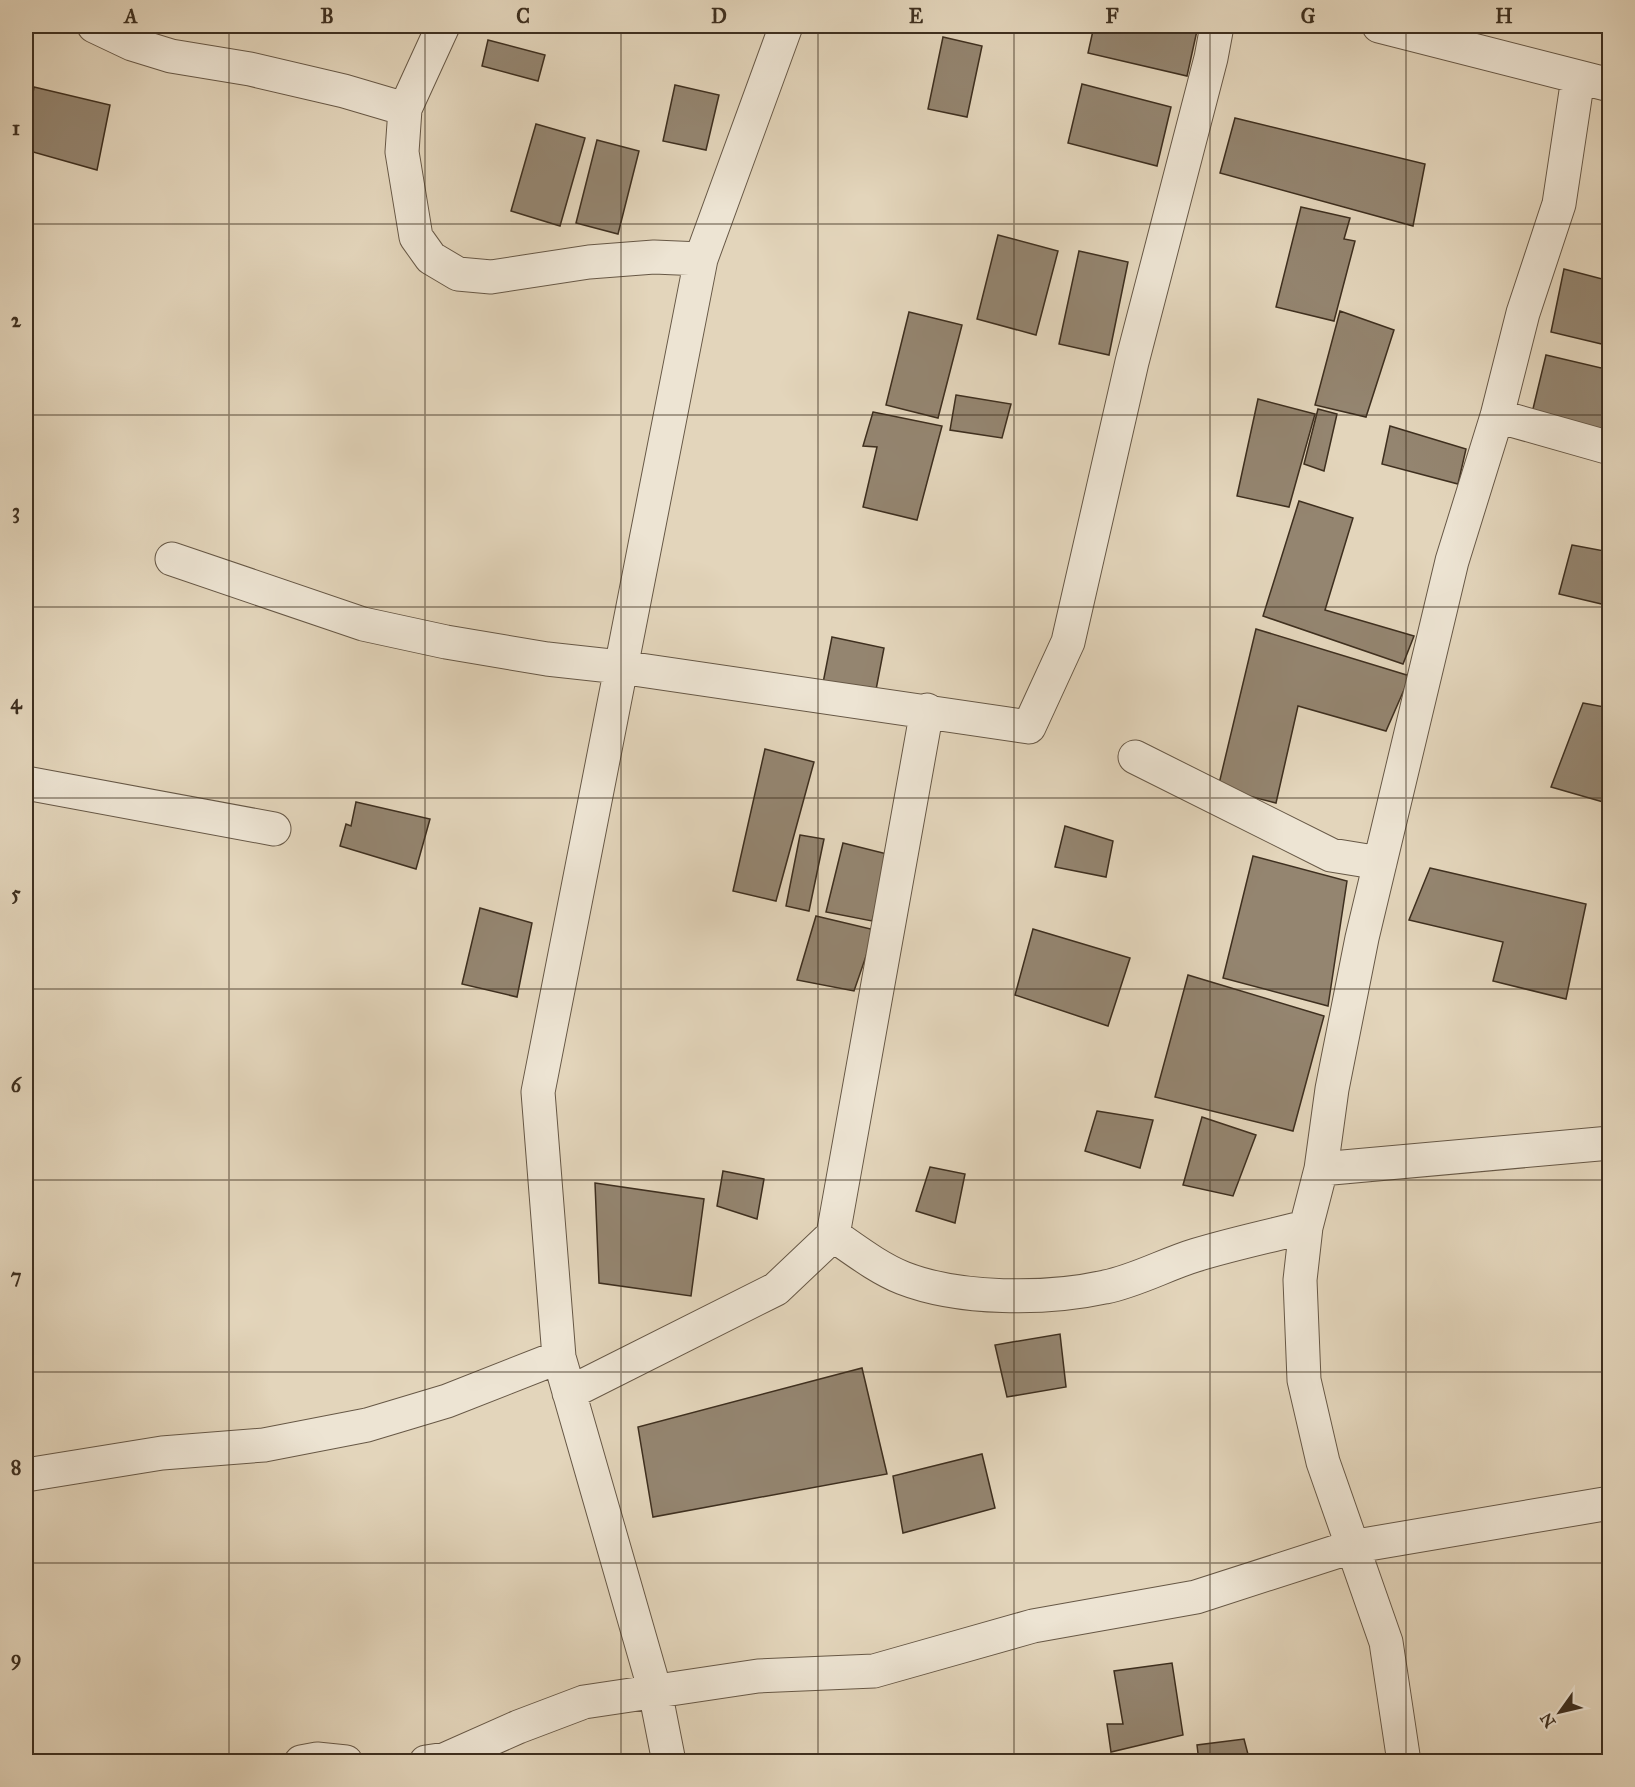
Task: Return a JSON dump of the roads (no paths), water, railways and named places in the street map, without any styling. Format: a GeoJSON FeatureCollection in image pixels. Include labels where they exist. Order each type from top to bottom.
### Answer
{"type":"FeatureCollection","features":[{"type":"Feature","properties":{"kind":"street"},"geometry":{"type":"LineString","coordinates":[[94,26],[132,44],[171,56],[250,69],[344,91],[405,110]]}},
{"type":"Feature","properties":{"kind":"street"},"geometry":{"type":"LineString","coordinates":[[443,26],[405,110],[402,152],[416,237],[431,258],[458,274],[491,277],[590,262],[654,257],[701,259]]}},
{"type":"Feature","properties":{"kind":"street"},"geometry":{"type":"LineString","coordinates":[[669,1761],[655,1691],[559,1357],[538,1092],[701,259],[786,26]]}},
{"type":"Feature","properties":{"kind":"street"},"geometry":{"type":"LineString","coordinates":[[172,559],[363,624],[547,659],[927,710],[1029,727],[1068,642],[1132,362],[1211,58],[1217,26]]}},
{"type":"Feature","properties":{"kind":"street"},"geometry":{"type":"LineString","coordinates":[[1379,26],[1484,50],[1578,78],[1610,85]]}},
{"type":"Feature","properties":{"kind":"street"},"geometry":{"type":"LineString","coordinates":[[1404,1761],[1386,1642],[1323,1462],[1304,1380],[1300,1280],[1306,1227],[1321,1169],[1332,1089],[1380,863],[1452,561],[1497,416],[1523,313],[1559,204],[1578,78]]}},
{"type":"Feature","properties":{"kind":"street"},"geometry":{"type":"LineString","coordinates":[[1497,416],[1610,448]]}},
{"type":"Feature","properties":{"kind":"street"},"geometry":{"type":"LineString","coordinates":[[569,1393],[776,1289],[833,1235],[927,710]]}},
{"type":"Feature","properties":{"kind":"street"},"geometry":{"type":"LineString","coordinates":[[1135,757],[1331,855],[1380,863]]}},
{"type":"Feature","properties":{"kind":"street"},"geometry":{"type":"LineString","coordinates":[[26,783],[274,829]]}},
{"type":"Feature","properties":{"kind":"street"},"geometry":{"type":"LineString","coordinates":[[1321,1169],[1610,1143]]}},
{"type":"Feature","properties":{"kind":"street"},"geometry":{"type":"LineString","coordinates":[[833,1235],[901,1277],[932,1288],[966,1293],[1016,1295],[1061,1293],[1107,1287],[1196,1255],[1306,1227]]}},
{"type":"Feature","properties":{"kind":"street"},"geometry":{"type":"LineString","coordinates":[[26,1475],[162,1453],[264,1445],[367,1425],[447,1401],[559,1357]]}},
{"type":"Feature","properties":{"kind":"street"},"geometry":{"type":"LineString","coordinates":[[426,1761],[446,1759],[518,1727],[584,1702],[758,1676],[874,1671],[1033,1626],[1196,1597],[1351,1546],[1610,1503]]}},
{"type":"Feature","properties":{"kind":"street"},"geometry":{"type":"LineString","coordinates":[[301,1761],[317,1759],[346,1761]]}}]}
